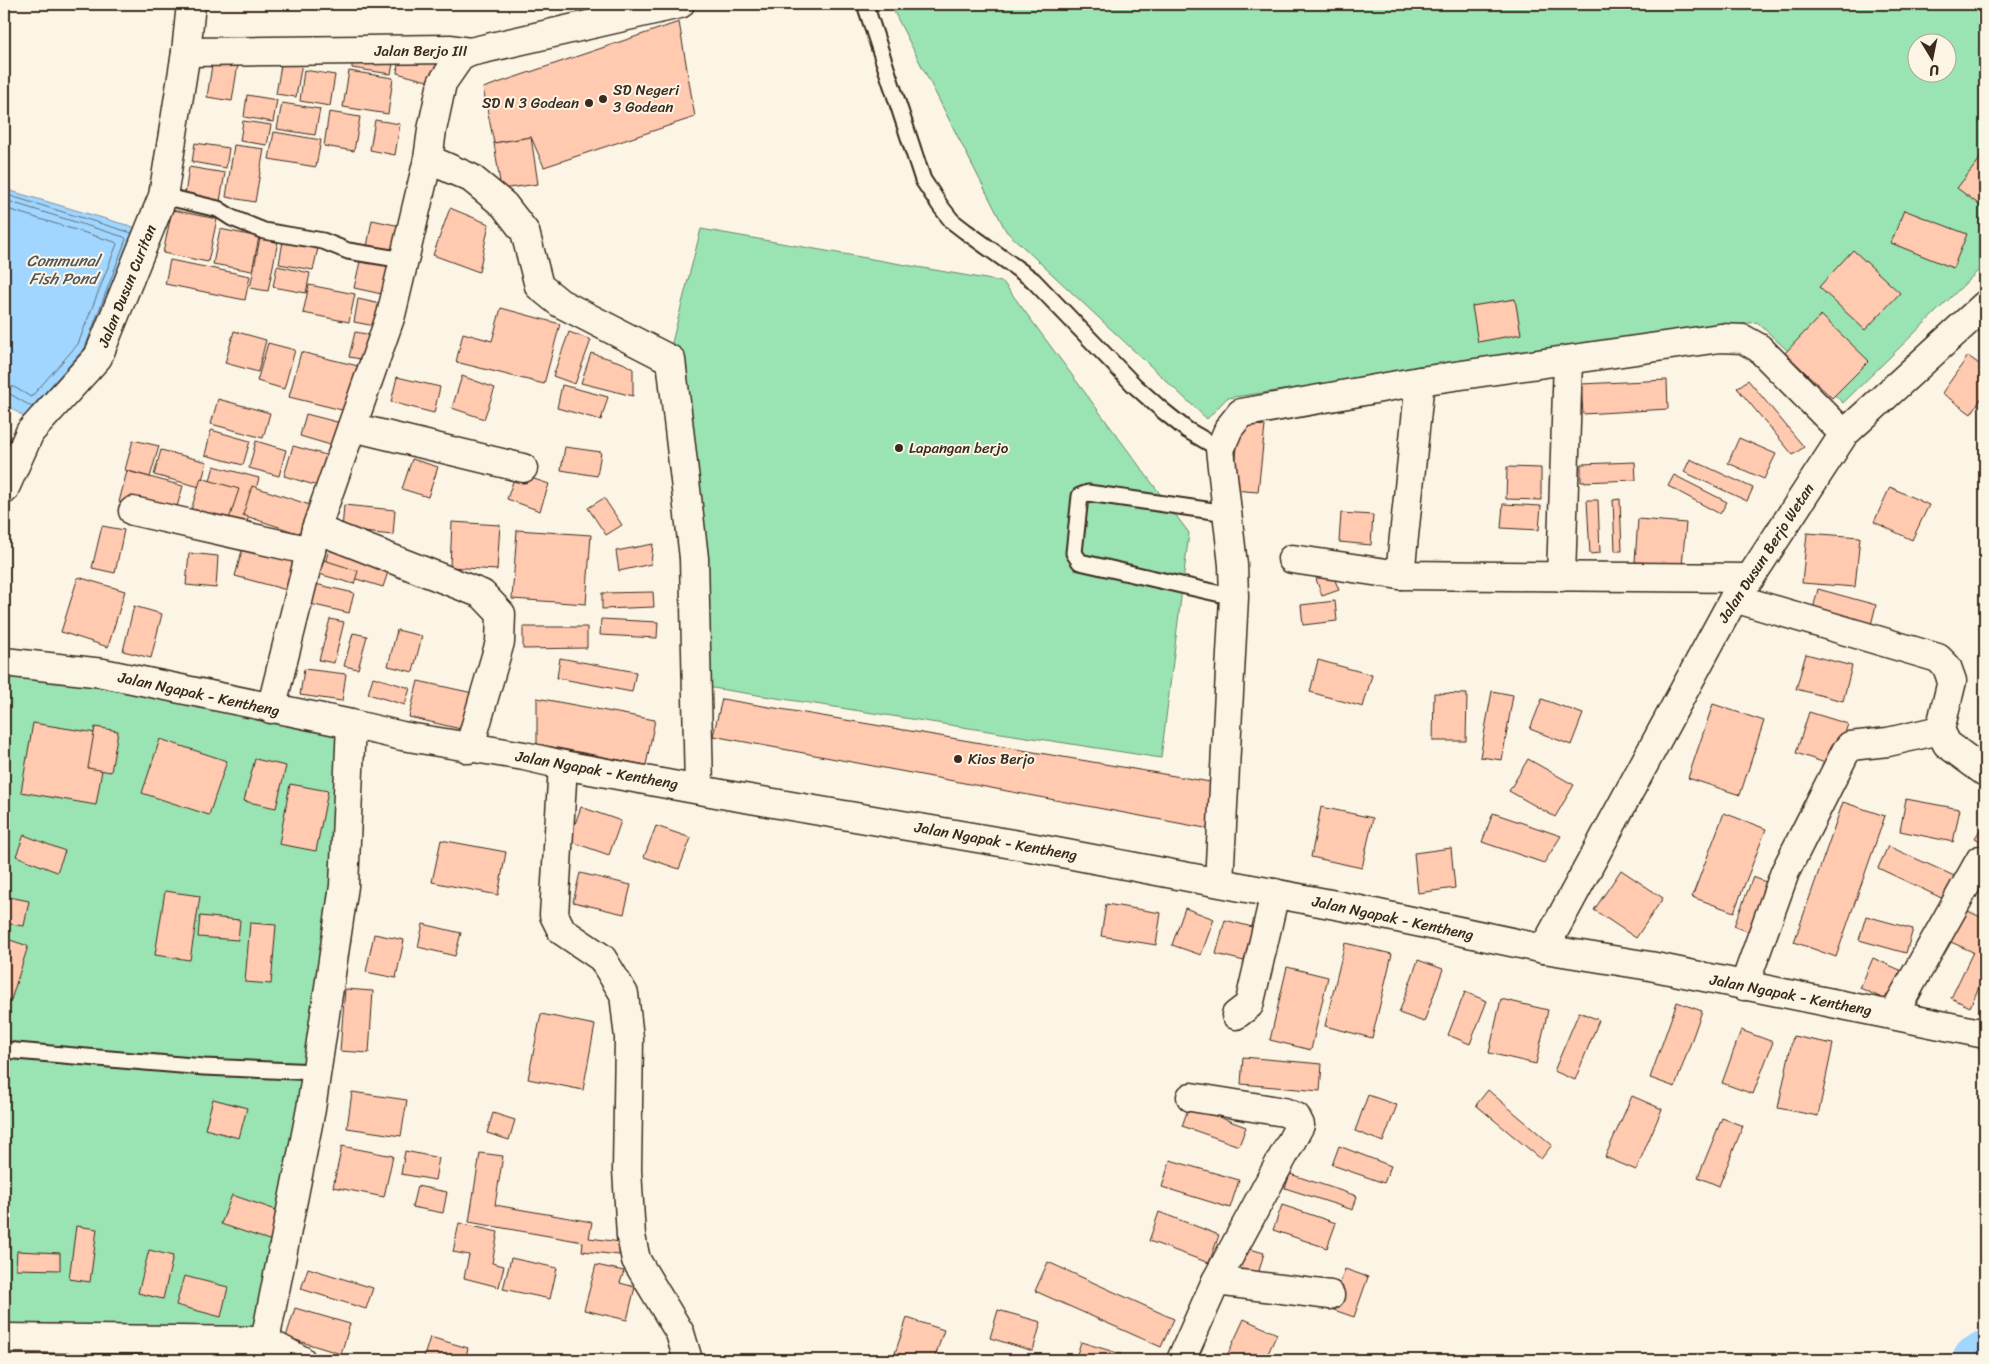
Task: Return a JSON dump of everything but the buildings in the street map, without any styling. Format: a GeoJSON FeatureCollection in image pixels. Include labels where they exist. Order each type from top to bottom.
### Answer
{"type":"FeatureCollection","features":[{"type":"Feature","properties":{"kind":"street","name":"Jalan Dusun Curitan"},"geometry":{"type":"LineString","coordinates":[[4,490],[30,432],[98,357],[163,196],[186,52],[191,4]]}},
{"type":"Feature","properties":{"kind":"street","name":"Jalan Berjo III"},"geometry":{"type":"LineString","coordinates":[[186,52],[451,49],[470,52],[680,4]]}},
{"type":"Feature","properties":{"kind":"street"},"geometry":{"type":"LineString","coordinates":[[272,709],[314,540],[391,315],[428,159],[442,83],[460,57],[470,52]]}},
{"type":"Feature","properties":{"kind":"street"},"geometry":{"type":"LineString","coordinates":[[428,159],[471,178],[504,205],[525,232],[539,286],[560,303],[670,360],[694,558],[699,789]]}},
{"type":"Feature","properties":{"kind":"street","name":"Jalan Dusun Berjo Wetan"},"geometry":{"type":"LineString","coordinates":[[1544,949],[1742,588],[1844,434],[1985,304]]}},
{"type":"Feature","properties":{"kind":"street"},"geometry":{"type":"LineString","coordinates":[[1219,882],[1234,597],[1233,565],[1220,449],[1229,428],[1241,413],[1420,381],[1720,338],[1743,339],[1759,348],[1844,434]]}},
{"type":"Feature","properties":{"kind":"street"},"geometry":{"type":"LineString","coordinates":[[1561,577],[1568,360]]}},
{"type":"Feature","properties":{"kind":"street"},"geometry":{"type":"LineString","coordinates":[[1400,575],[1420,381]]}},
{"type":"Feature","properties":{"kind":"street"},"geometry":{"type":"LineString","coordinates":[[352,427],[523,468]]}},
{"type":"Feature","properties":{"kind":"street"},"geometry":{"type":"LineString","coordinates":[[133,512],[314,540],[482,594],[501,614],[500,642],[469,749]]}},
{"type":"Feature","properties":{"kind":"street"},"geometry":{"type":"LineString","coordinates":[[1292,559],[1400,575],[1561,577],[1742,588],[1938,658],[1947,667],[1952,682],[1940,730],[1947,744],[1985,772]]}},
{"type":"Feature","properties":{"kind":"street","name":"Jalan Ngapak - Kentheng"},"geometry":{"type":"LineString","coordinates":[[4,662],[103,674],[469,749],[524,756],[563,765],[1020,845],[1219,882],[1544,949],[1650,966],[1893,1015],[1982,1028]]}},
{"type":"Feature","properties":{"kind":"street"},"geometry":{"type":"LineString","coordinates":[[265,1341],[286,1239],[316,1072],[344,886],[351,724]]}},
{"type":"Feature","properties":{"kind":"street"},"geometry":{"type":"LineString","coordinates":[[1744,986],[1785,872],[1846,751],[1850,746],[1888,742],[1940,730]]}},
{"type":"Feature","properties":{"kind":"street"},"geometry":{"type":"LineString","coordinates":[[563,765],[554,915],[562,931],[602,958],[624,994],[629,1038],[627,1170],[631,1236],[636,1260],[680,1333],[688,1360]]}},
{"type":"Feature","properties":{"kind":"street"},"geometry":{"type":"LineString","coordinates":[[1893,1015],[1980,860]]}},
{"type":"Feature","properties":{"kind":"street"},"geometry":{"type":"LineString","coordinates":[[1236,1015],[1248,1005],[1251,998],[1275,894]]}},
{"type":"Feature","properties":{"kind":"street"},"geometry":{"type":"LineString","coordinates":[[1181,1360],[1216,1281],[1300,1125],[1296,1117],[1284,1112],[1191,1098]]}},
{"type":"Feature","properties":{"kind":"street"},"geometry":{"type":"LineString","coordinates":[[1216,1281],[1330,1295]]}},
{"type":"Feature","properties":{"kind":"street"},"geometry":{"type":"LineString","coordinates":[[4,1338],[265,1341],[301,1360]]}},
{"type":"Feature","properties":{"kind":"lane"},"geometry":{"type":"LineString","coordinates":[[866,4],[923,180],[952,221],[1033,280],[1134,385],[1162,410],[1187,430],[1220,449]]}},
{"type":"Feature","properties":{"kind":"lane"},"geometry":{"type":"LineString","coordinates":[[163,196],[218,209],[232,218],[264,230],[323,241],[348,251],[404,260]]}},
{"type":"Feature","properties":{"kind":"lane"},"geometry":{"type":"LineString","coordinates":[[1227,513],[1088,492],[1080,496],[1074,553],[1080,562],[1234,597]]}},
{"type":"Feature","properties":{"kind":"lane"},"geometry":{"type":"LineString","coordinates":[[4,1050],[204,1067],[316,1072]]}},
{"type":"Feature","properties":{"kind":"green space"},"geometry":{"type":"Polygon","coordinates":[[[890,4],[1985,4],[1985,264],[1843,403],[1757,322],[1227,398],[1207,419],[1006,231],[890,4]]]}},
{"type":"Feature","properties":{"kind":"green space","name":"Lapangan berjo"},"geometry":{"type":"Polygon","coordinates":[[[701,229],[1003,282],[1189,533],[1161,758],[687,684],[667,362],[701,229]]]}},
{"type":"Feature","properties":{"kind":"green space"},"geometry":{"type":"Polygon","coordinates":[[[14,663],[351,724],[344,886],[265,1341],[4,1346],[4,702],[14,663]]]}},
{"type":"Feature","properties":{"kind":"water","name":"Communal Fish Pond"},"geometry":{"type":"Polygon","coordinates":[[[4,189],[140,229],[94,354],[33,423],[4,403],[4,189]]]}},
{"type":"Feature","properties":{"kind":"waterway"},"geometry":{"type":"LineString","coordinates":[[1977,1360],[1985,1355]]}},
{"type":"Feature","properties":{"kind":"place","name":"SD Negeri 3 Godean"},"geometry":{"type":"Point","coordinates":[603,99]}},
{"type":"Feature","properties":{"kind":"place","name":"SD N 3 Godean"},"geometry":{"type":"Point","coordinates":[589,103]}},
{"type":"Feature","properties":{"kind":"place","name":"Lapangan berjo"},"geometry":{"type":"Point","coordinates":[899,448]}},
{"type":"Feature","properties":{"kind":"place","name":"Kios Berjo"},"geometry":{"type":"Point","coordinates":[958,759]}}]}
